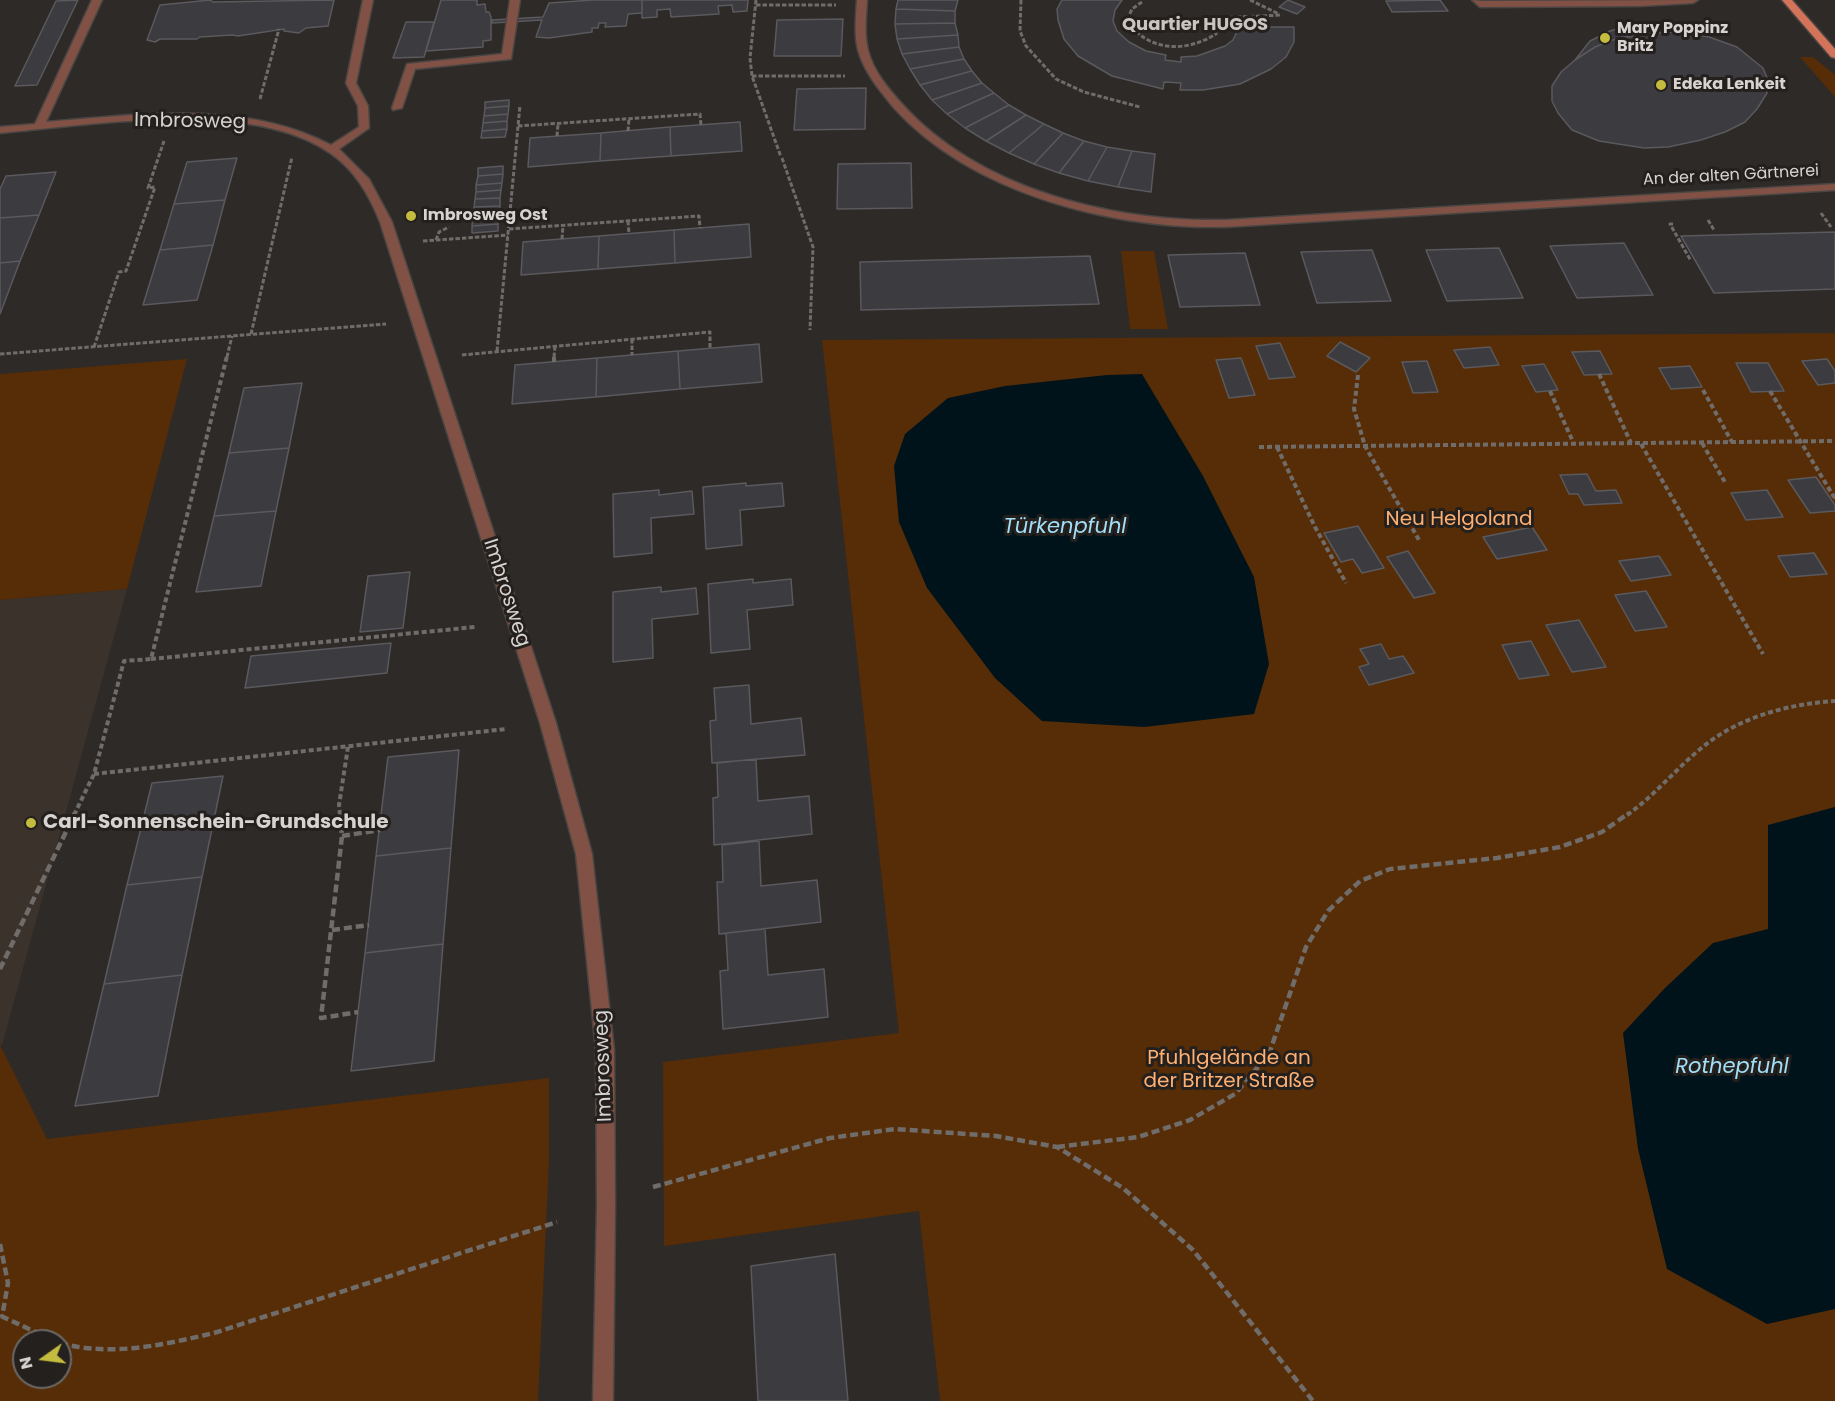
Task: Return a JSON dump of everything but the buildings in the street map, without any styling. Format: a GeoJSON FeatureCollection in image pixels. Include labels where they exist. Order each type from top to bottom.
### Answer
{"type":"FeatureCollection","features":[{"type":"Feature","properties":{"kind":"main road"},"geometry":{"type":"LineString","coordinates":[[1787,0],[1835,55]]}},
{"type":"Feature","properties":{"kind":"street"},"geometry":{"type":"LineString","coordinates":[[39,127],[97,0]]}},
{"type":"Feature","properties":{"kind":"street"},"geometry":{"type":"LineString","coordinates":[[332,148],[364,128],[363,106],[351,83],[368,0]]}},
{"type":"Feature","properties":{"kind":"street"},"geometry":{"type":"LineString","coordinates":[[397,108],[411,66],[507,57],[514,0]]}},
{"type":"Feature","properties":{"kind":"street"},"geometry":{"type":"LineString","coordinates":[[1477,0],[1480,4],[1640,3],[1693,0]]}},
{"type":"Feature","properties":{"kind":"street","name":"An der alten Gärtnerei"},"geometry":{"type":"LineString","coordinates":[[862,2],[860,37],[864,53],[874,73],[905,117],[961,159],[1031,192],[1108,212],[1193,223],[1257,222],[1835,187]]}},
{"type":"Feature","properties":{"kind":"street","name":"Imbrosweg"},"geometry":{"type":"LineString","coordinates":[[0,130],[169,117],[223,118],[300,132],[332,148],[356,169],[375,193],[548,723],[584,854],[605,1050],[606,1206],[603,1401]]}},
{"type":"Feature","properties":{"kind":"path"},"geometry":{"type":"LineString","coordinates":[[756,0],[750,58],[752,76],[813,247],[810,330]]}},
{"type":"Feature","properties":{"kind":"path"},"geometry":{"type":"LineString","coordinates":[[1022,0],[1020,31],[1026,46],[1056,79],[1084,92],[1140,107]]}},
{"type":"Feature","properties":{"kind":"path"},"geometry":{"type":"LineString","coordinates":[[1137,0],[1142,3],[1133,7],[1127,20],[1138,35],[1164,46],[1181,46],[1197,44],[1216,34],[1215,18],[1282,15],[1250,0]]}},
{"type":"Feature","properties":{"kind":"path"},"geometry":{"type":"LineString","coordinates":[[756,5],[862,2]]}},
{"type":"Feature","properties":{"kind":"path"},"geometry":{"type":"LineString","coordinates":[[258,106],[279,29]]}},
{"type":"Feature","properties":{"kind":"path"},"geometry":{"type":"LineString","coordinates":[[752,76],[858,76],[874,73]]}},
{"type":"Feature","properties":{"kind":"path"},"geometry":{"type":"LineString","coordinates":[[497,351],[520,105]]}},
{"type":"Feature","properties":{"kind":"path"},"geometry":{"type":"LineString","coordinates":[[518,126],[700,114],[701,125]]}},
{"type":"Feature","properties":{"kind":"path"},"geometry":{"type":"LineString","coordinates":[[628,131],[629,119]]}},
{"type":"Feature","properties":{"kind":"path"},"geometry":{"type":"LineString","coordinates":[[557,136],[558,124]]}},
{"type":"Feature","properties":{"kind":"path"},"geometry":{"type":"LineString","coordinates":[[94,347],[119,272],[126,272],[148,208],[155,187],[148,188],[165,136]]}},
{"type":"Feature","properties":{"kind":"path"},"geometry":{"type":"LineString","coordinates":[[251,334],[292,156]]}},
{"type":"Feature","properties":{"kind":"path"},"geometry":{"type":"LineString","coordinates":[[1811,216],[1829,215]]}},
{"type":"Feature","properties":{"kind":"path"},"geometry":{"type":"LineString","coordinates":[[509,229],[699,216],[700,228]]}},
{"type":"Feature","properties":{"kind":"path"},"geometry":{"type":"LineString","coordinates":[[628,221],[629,234]]}},
{"type":"Feature","properties":{"kind":"path"},"geometry":{"type":"LineString","coordinates":[[1699,222],[1720,221]]}},
{"type":"Feature","properties":{"kind":"path"},"geometry":{"type":"LineString","coordinates":[[1680,224],[1670,224],[1691,261]]}},
{"type":"Feature","properties":{"kind":"path"},"geometry":{"type":"LineString","coordinates":[[562,239],[563,226]]}},
{"type":"Feature","properties":{"kind":"path"},"geometry":{"type":"LineString","coordinates":[[436,240],[439,232],[449,227]]}},
{"type":"Feature","properties":{"kind":"path"},"geometry":{"type":"LineString","coordinates":[[423,241],[508,235]]}},
{"type":"Feature","properties":{"kind":"path"},"geometry":{"type":"LineString","coordinates":[[0,354],[386,324]]}},
{"type":"Feature","properties":{"kind":"path"},"geometry":{"type":"LineString","coordinates":[[462,354],[710,332],[710,348]]}},
{"type":"Feature","properties":{"kind":"path"},"geometry":{"type":"LineString","coordinates":[[151,659],[232,336]]}},
{"type":"Feature","properties":{"kind":"path"},"geometry":{"type":"LineString","coordinates":[[632,339],[632,355]]}},
{"type":"Feature","properties":{"kind":"path"},"geometry":{"type":"LineString","coordinates":[[554,362],[555,346]]}},
{"type":"Feature","properties":{"kind":"path"},"geometry":{"type":"LineString","coordinates":[[1599,374],[1631,443]]}},
{"type":"Feature","properties":{"kind":"path"},"geometry":{"type":"LineString","coordinates":[[1358,375],[1354,409],[1365,446],[1419,540]]}},
{"type":"Feature","properties":{"kind":"path"},"geometry":{"type":"LineString","coordinates":[[1703,390],[1732,442]]}},
{"type":"Feature","properties":{"kind":"path"},"geometry":{"type":"LineString","coordinates":[[1550,391],[1574,444]]}},
{"type":"Feature","properties":{"kind":"path"},"geometry":{"type":"LineString","coordinates":[[1770,391],[1798,442],[1834,497],[1831,498]]}},
{"type":"Feature","properties":{"kind":"path"},"geometry":{"type":"LineString","coordinates":[[1259,447],[1835,441]]}},
{"type":"Feature","properties":{"kind":"path"},"geometry":{"type":"LineString","coordinates":[[1641,443],[1763,654]]}},
{"type":"Feature","properties":{"kind":"path"},"geometry":{"type":"LineString","coordinates":[[1702,443],[1726,484]]}},
{"type":"Feature","properties":{"kind":"path"},"geometry":{"type":"LineString","coordinates":[[1276,447],[1346,583]]}},
{"type":"Feature","properties":{"kind":"path"},"geometry":{"type":"LineString","coordinates":[[0,969],[94,774],[124,661],[475,627]]}},
{"type":"Feature","properties":{"kind":"path"},"geometry":{"type":"LineString","coordinates":[[653,1187],[830,1138],[895,1129],[996,1136],[1057,1147],[1138,1137],[1190,1120],[1235,1094],[1269,1054],[1306,947],[1328,911],[1359,881],[1390,869],[1497,858],[1560,847],[1602,832],[1646,802],[1700,749],[1747,720],[1805,703],[1835,701]]}},
{"type":"Feature","properties":{"kind":"path"},"geometry":{"type":"LineString","coordinates":[[94,774],[506,729]]}},
{"type":"Feature","properties":{"kind":"path"},"geometry":{"type":"LineString","coordinates":[[348,747],[339,805],[342,836],[321,1018],[358,1012]]}},
{"type":"Feature","properties":{"kind":"path"},"geometry":{"type":"LineString","coordinates":[[342,836],[380,830]]}},
{"type":"Feature","properties":{"kind":"path"},"geometry":{"type":"LineString","coordinates":[[332,930],[369,925]]}},
{"type":"Feature","properties":{"kind":"path"},"geometry":{"type":"LineString","coordinates":[[1057,1147],[1123,1188],[1193,1250],[1313,1401]]}},
{"type":"Feature","properties":{"kind":"path"},"geometry":{"type":"LineString","coordinates":[[72,1347],[119,1350],[169,1343],[214,1333],[556,1222]]}},
{"type":"Feature","properties":{"kind":"path"},"geometry":{"type":"LineString","coordinates":[[0,1244],[8,1283],[1,1316],[29,1329]]}},
{"type":"Feature","properties":{"kind":"shaded area","name":"Carl-Sonnenschein-Grundschule"},"geometry":{"type":"Polygon","coordinates":[[[127,589],[2,1045],[0,1045],[0,600],[127,589]]]}},
{"type":"Feature","properties":{"kind":"green space"},"geometry":{"type":"Polygon","coordinates":[[[1800,57],[1813,57],[1835,75],[1835,97],[1800,57]]]}},
{"type":"Feature","properties":{"kind":"green space"},"geometry":{"type":"Polygon","coordinates":[[[1121,251],[1154,251],[1168,329],[1130,329],[1121,251]]]}},
{"type":"Feature","properties":{"kind":"green space","name":"Pfuhlgelände an der Britzer Straße"},"geometry":{"type":"Polygon","coordinates":[[[1835,333],[1835,1401],[940,1401],[919,1211],[664,1246],[663,1062],[899,1033],[822,340],[1835,333]]]}},
{"type":"Feature","properties":{"kind":"green space"},"geometry":{"type":"Polygon","coordinates":[[[187,359],[127,589],[0,600],[0,374],[187,359]]]}},
{"type":"Feature","properties":{"kind":"green space"},"geometry":{"type":"Polygon","coordinates":[[[0,1045],[47,1139],[549,1078],[549,1160],[538,1401],[0,1401],[0,1045]]]}},
{"type":"Feature","properties":{"kind":"water","name":"Türkenpfuhl"},"geometry":{"type":"Polygon","coordinates":[[[1142,374],[1203,476],[1254,577],[1269,664],[1254,714],[1144,727],[1042,721],[995,678],[927,588],[899,522],[894,466],[905,434],[948,398],[1005,386],[1107,375],[1142,374]]]}},
{"type":"Feature","properties":{"kind":"water","name":"Rothepfuhl"},"geometry":{"type":"Polygon","coordinates":[[[1835,807],[1835,1309],[1767,1324],[1667,1269],[1638,1149],[1623,1033],[1665,988],[1713,943],[1768,929],[1768,825],[1835,807]]]}},
{"type":"Feature","properties":{"kind":"place","name":"Mary Poppinz Britz"},"geometry":{"type":"Point","coordinates":[1605,38]}},
{"type":"Feature","properties":{"kind":"place","name":"Edeka Lenkeit"},"geometry":{"type":"Point","coordinates":[1661,85]}},
{"type":"Feature","properties":{"kind":"place","name":"Imbrosweg Ost"},"geometry":{"type":"Point","coordinates":[411,216]}},
{"type":"Feature","properties":{"kind":"place","name":"Carl-Sonnenschein-Grundschule"},"geometry":{"type":"Point","coordinates":[31,823]}},
{"type":"Feature","properties":{"kind":"district","name":"Quartier HUGOS"},"geometry":{"type":"Point","coordinates":[1195,25]}},
{"type":"Feature","properties":{"kind":"park label","name":"Neu Helgoland"},"geometry":{"type":"Point","coordinates":[1459,520]}}]}
